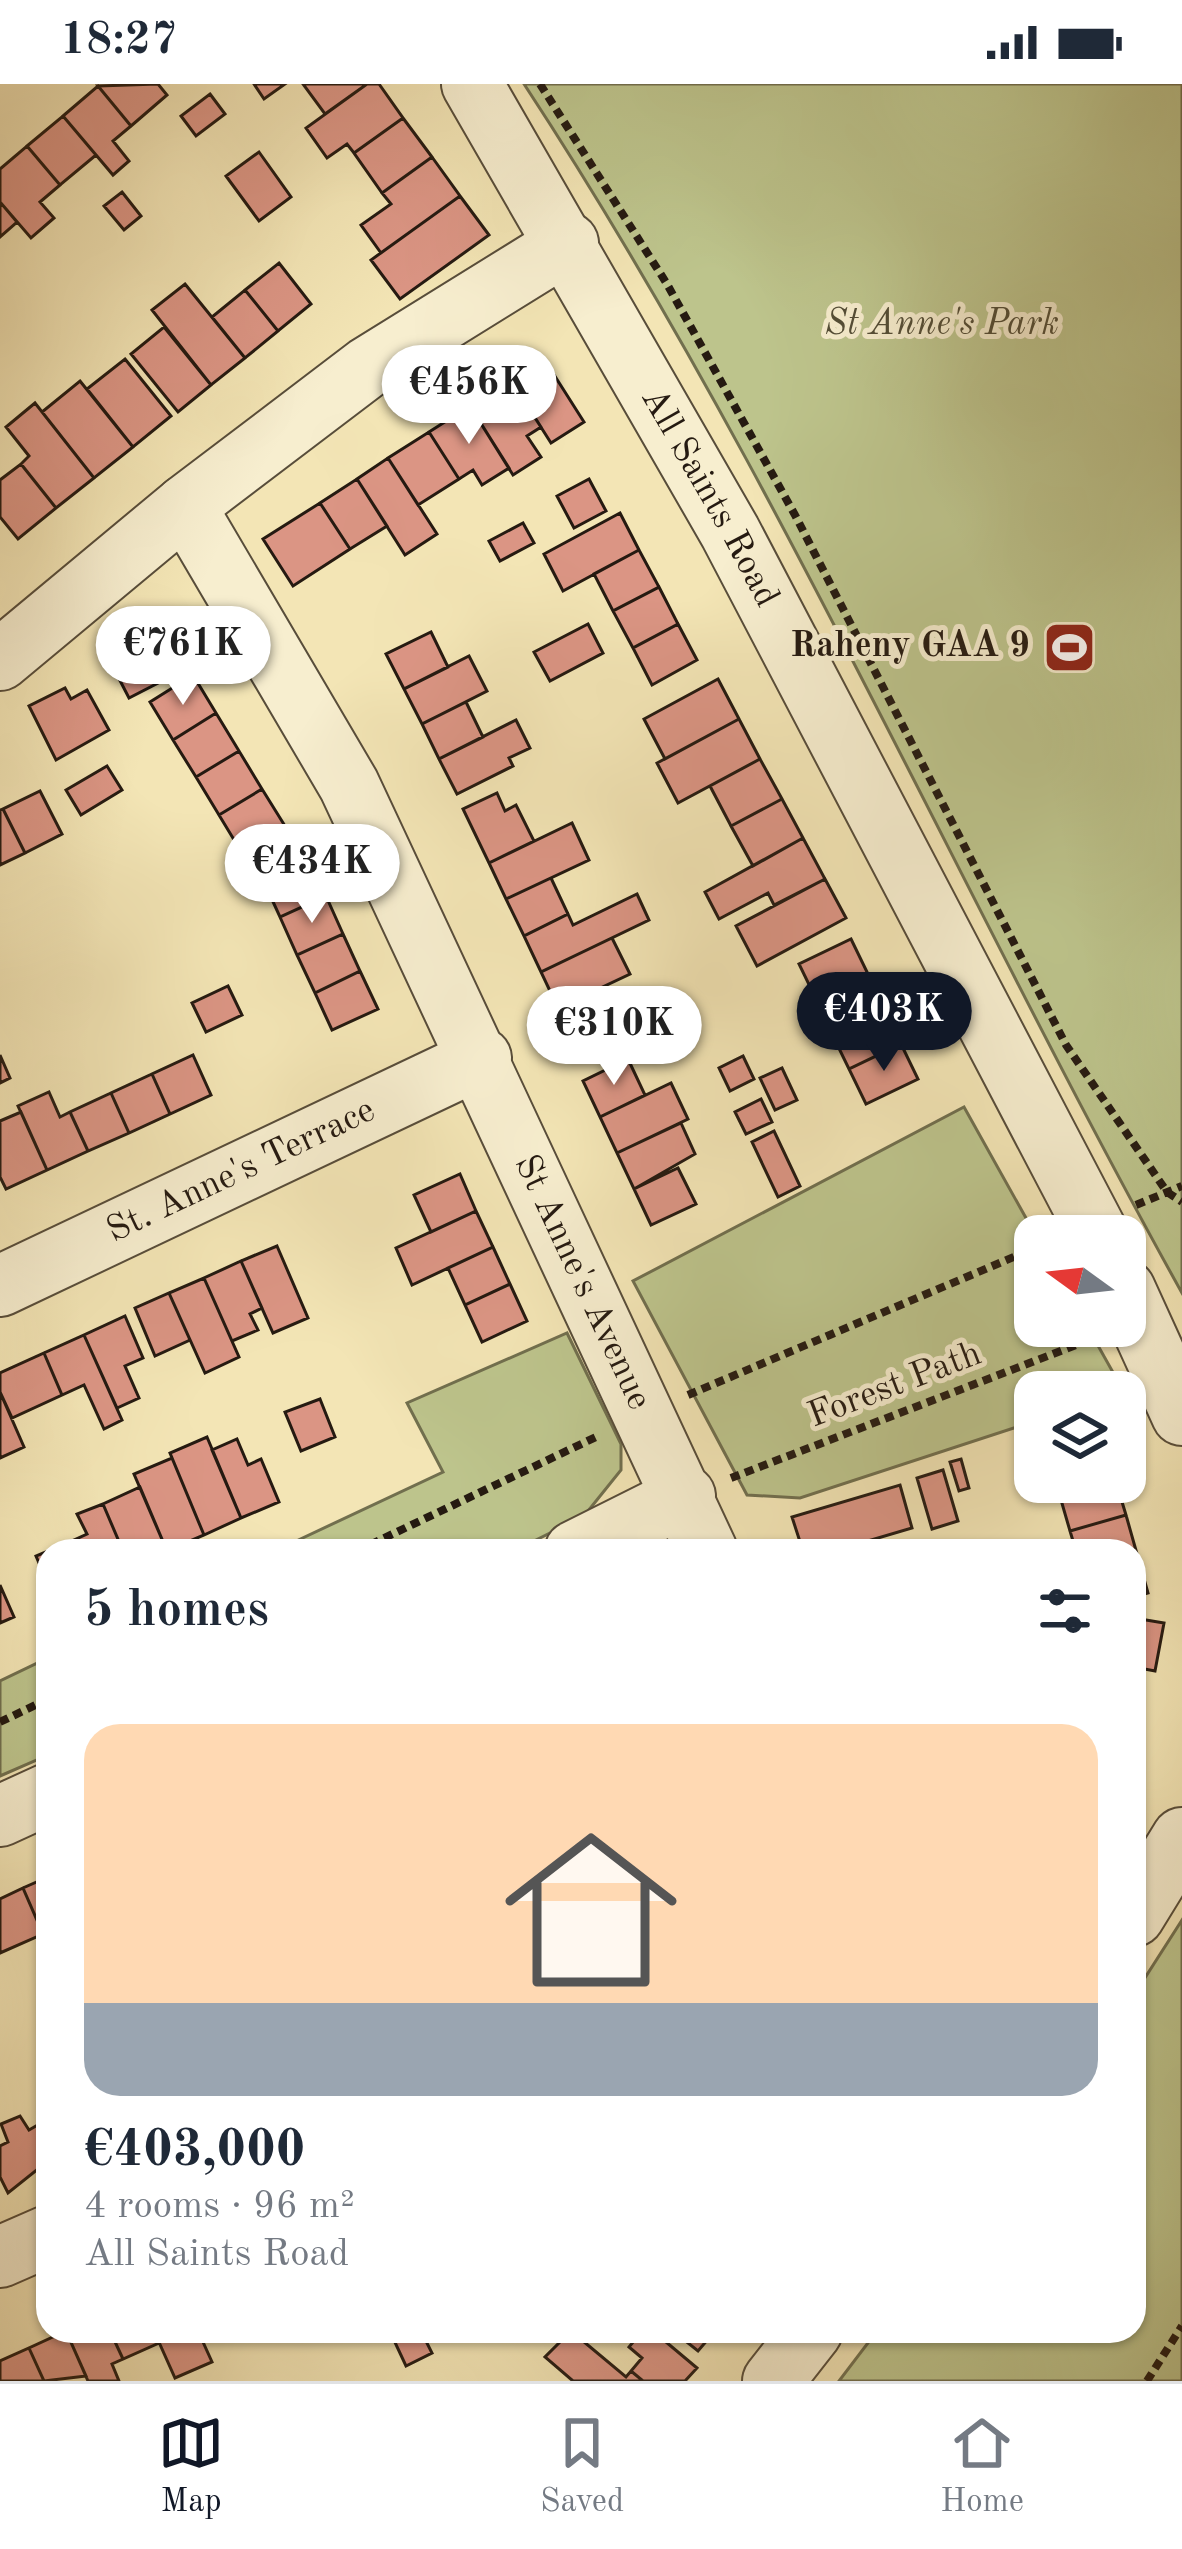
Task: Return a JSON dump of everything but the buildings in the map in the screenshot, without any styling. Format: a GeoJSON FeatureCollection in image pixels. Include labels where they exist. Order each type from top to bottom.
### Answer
{"type":"FeatureCollection","features":[{"type":"Feature","properties":{"kind":"street","name":"All Saints Road"},"geometry":{"type":"LineString","coordinates":[[472,84],[568,243],[730,532],[1088,1215]]}},
{"type":"Feature","properties":{"kind":"street"},"geometry":{"type":"LineString","coordinates":[[0,660],[185,506],[368,367],[568,243]]}},
{"type":"Feature","properties":{"kind":"street","name":"St Anne's Avenue"},"geometry":{"type":"LineString","coordinates":[[185,506],[349,785],[481,1058],[702,1539]]}},
{"type":"Feature","properties":{"kind":"street","name":"St. Anne's Terrace"},"geometry":{"type":"LineString","coordinates":[[0,1286],[481,1058]]}},
{"type":"Feature","properties":{"kind":"street"},"geometry":{"type":"LineString","coordinates":[[1137,1347],[1182,1415]]}},
{"type":"Feature","properties":{"kind":"street"},"geometry":{"type":"LineString","coordinates":[[599,1539],[685,1496]]}},
{"type":"Feature","properties":{"kind":"street"},"geometry":{"type":"LineString","coordinates":[[0,1816],[36,1800]]}},
{"type":"Feature","properties":{"kind":"street"},"geometry":{"type":"LineString","coordinates":[[1146,1896],[1182,1838]]}},
{"type":"Feature","properties":{"kind":"street"},"geometry":{"type":"LineString","coordinates":[[0,2258],[36,2242]]}},
{"type":"Feature","properties":{"kind":"street"},"geometry":{"type":"LineString","coordinates":[[773,2381],[803,2343]]}},
{"type":"Feature","properties":{"kind":"path"},"geometry":{"type":"LineString","coordinates":[[540,84],[667,284],[784,496],[1066,1045],[1167,1192],[1182,1202]]}},
{"type":"Feature","properties":{"kind":"path","name":"Forest Path"},"geometry":{"type":"LineString","coordinates":[[382,1539],[646,1413],[1014,1257]]}},
{"type":"Feature","properties":{"kind":"path","name":"Forest Path"},"geometry":{"type":"LineString","coordinates":[[685,1496],[1032,1347]]}},
{"type":"Feature","properties":{"kind":"path"},"geometry":{"type":"LineString","coordinates":[[0,1722],[36,1705]]}},
{"type":"Feature","properties":{"kind":"path"},"geometry":{"type":"LineString","coordinates":[[1147,2381],[1182,2326]]}},
{"type":"Feature","properties":{"kind":"green space","name":"St Anne's Park"},"geometry":{"type":"Polygon","coordinates":[[[524,84],[1182,84],[1182,1293],[1146,1227],[1146,1215],[1140,1215],[1100,1142],[784,530],[615,230],[524,84]]]}},
{"type":"Feature","properties":{"kind":"green space"},"geometry":{"type":"Polygon","coordinates":[[[964,1107],[1024,1215],[1014,1215],[1014,1347],[1099,1347],[1112,1371],[1014,1371],[1014,1428],[800,1498],[747,1495],[633,1281],[964,1107]]]}},
{"type":"Feature","properties":{"kind":"green space"},"geometry":{"type":"Polygon","coordinates":[[[567,1333],[621,1444],[621,1470],[584,1516],[538,1539],[301,1539],[443,1472],[407,1403],[567,1333]]]}},
{"type":"Feature","properties":{"kind":"green space"},"geometry":{"type":"Polygon","coordinates":[[[36,1664],[36,1760],[0,1776],[0,1681],[36,1664]]]}},
{"type":"Feature","properties":{"kind":"green space"},"geometry":{"type":"Polygon","coordinates":[[[1182,1920],[1182,2381],[839,2381],[868,2343],[1146,2343],[1146,1976],[1182,1920]]]}},
{"type":"Feature","properties":{"kind":"place","name":"Raheny GAA 9"},"geometry":{"type":"Point","coordinates":[1069,647]}}]}
